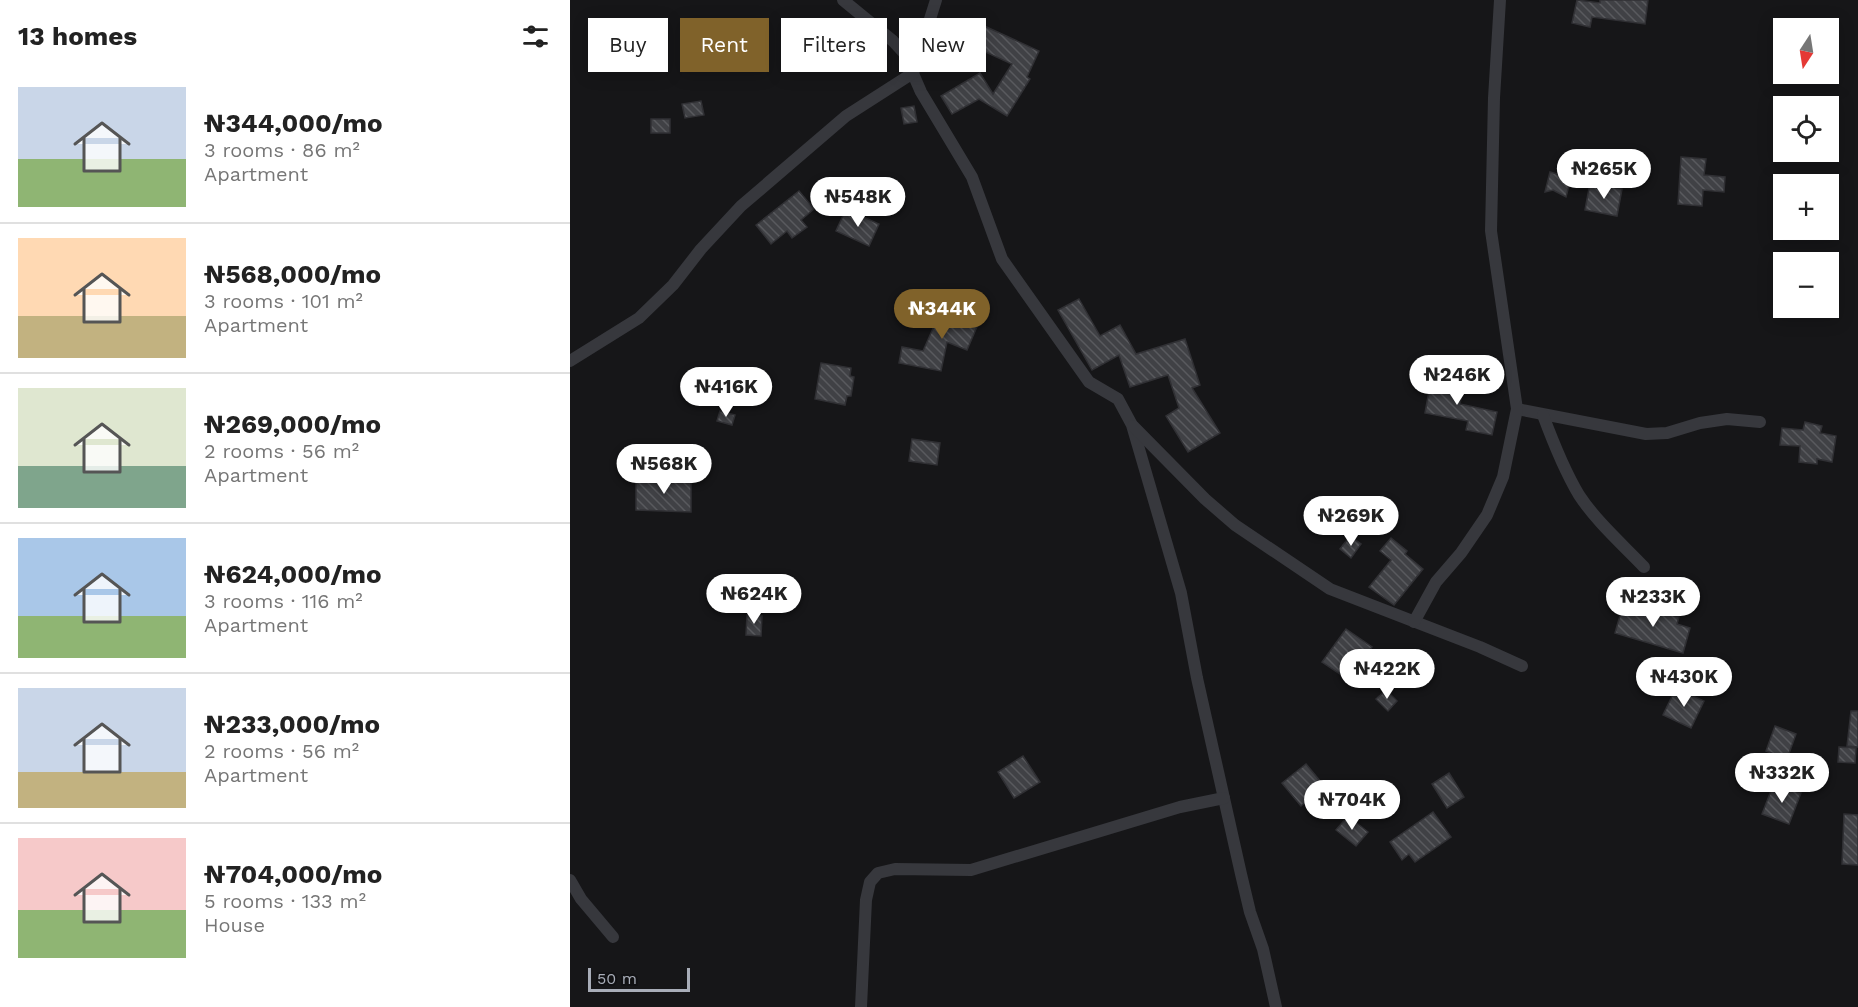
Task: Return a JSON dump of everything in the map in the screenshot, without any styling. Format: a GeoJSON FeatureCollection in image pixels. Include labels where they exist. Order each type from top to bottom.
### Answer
{"type":"FeatureCollection","features":[{"type":"Feature","properties":{"kind":"street"},"geometry":{"type":"LineString","coordinates":[[843,0],[904,52],[921,92],[972,177],[1002,259],[1089,382],[1118,399],[1132,425],[1181,593],[1197,678],[1250,912],[1263,950],[1276,1007]]}},
{"type":"Feature","properties":{"kind":"street"},"geometry":{"type":"LineString","coordinates":[[570,361],[639,318],[673,285],[701,249],[741,206],[846,116],[913,73],[936,0]]}},
{"type":"Feature","properties":{"kind":"street"},"geometry":{"type":"LineString","coordinates":[[1414,622],[1436,582],[1461,553],[1487,515],[1503,477],[1517,409],[1491,231],[1494,98],[1500,0]]}},
{"type":"Feature","properties":{"kind":"street"},"geometry":{"type":"LineString","coordinates":[[1517,409],[1646,434],[1667,433],[1700,423],[1727,419],[1760,422]]}},
{"type":"Feature","properties":{"kind":"street"},"geometry":{"type":"LineString","coordinates":[[1543,415],[1554,444],[1580,495],[1608,530],[1644,567]]}},
{"type":"Feature","properties":{"kind":"street"},"geometry":{"type":"LineString","coordinates":[[1132,425],[1205,499],[1235,525],[1330,588],[1522,666]]}},
{"type":"Feature","properties":{"kind":"street"},"geometry":{"type":"LineString","coordinates":[[861,1007],[866,900],[870,882],[878,873],[895,868],[971,870],[1180,807],[1224,798]]}},
{"type":"Feature","properties":{"kind":"street"},"geometry":{"type":"LineString","coordinates":[[570,880],[581,899],[614,937]]}},
{"type":"Feature","properties":{"kind":"building"},"geometry":{"type":"Polygon","coordinates":[[[1577,0],[1600,3],[1600,0],[1648,0],[1645,24],[1592,17],[1590,27],[1572,23],[1577,0]]]}},
{"type":"Feature","properties":{"kind":"building"},"geometry":{"type":"Polygon","coordinates":[[[986,27],[1039,51],[1027,77],[1030,79],[1007,116],[979,99],[952,114],[941,96],[980,73],[993,94],[1012,64],[986,52],[986,27]]]}},
{"type":"Feature","properties":{"kind":"building"},"geometry":{"type":"Polygon","coordinates":[[[701,101],[704,115],[685,118],[682,104],[701,101]]]}},
{"type":"Feature","properties":{"kind":"building"},"geometry":{"type":"Polygon","coordinates":[[[914,106],[917,122],[904,124],[901,108],[914,106]]]}},
{"type":"Feature","properties":{"kind":"building"},"geometry":{"type":"Polygon","coordinates":[[[651,119],[670,119],[670,133],[651,133],[651,119]]]}},
{"type":"Feature","properties":{"kind":"building"},"geometry":{"type":"Polygon","coordinates":[[[1681,157],[1706,159],[1704,175],[1725,177],[1724,192],[1703,190],[1702,206],[1678,204],[1681,157]]]}},
{"type":"Feature","properties":{"kind":"building"},"geometry":{"type":"Polygon","coordinates":[[[1550,172],[1571,178],[1566,197],[1553,190],[1545,192],[1550,172]]]}},
{"type":"Feature","properties":{"kind":"building"},"geometry":{"type":"Polygon","coordinates":[[[1590,183],[1622,189],[1617,216],[1585,210],[1590,183]]]}},
{"type":"Feature","properties":{"kind":"building"},"geometry":{"type":"Polygon","coordinates":[[[799,191],[814,209],[801,220],[807,227],[792,238],[787,231],[771,244],[756,225],[799,191]]]}},
{"type":"Feature","properties":{"kind":"building"},"geometry":{"type":"Polygon","coordinates":[[[846,209],[879,224],[869,246],[836,231],[846,209]]]}},
{"type":"Feature","properties":{"kind":"building"},"geometry":{"type":"Polygon","coordinates":[[[1079,299],[1100,336],[1120,325],[1136,354],[1185,339],[1200,385],[1192,388],[1220,433],[1188,452],[1166,416],[1179,408],[1168,375],[1130,387],[1119,355],[1092,370],[1058,310],[1079,299]]]}},
{"type":"Feature","properties":{"kind":"building"},"geometry":{"type":"Polygon","coordinates":[[[943,306],[979,322],[967,350],[947,342],[941,371],[899,363],[902,347],[923,351],[943,306]]]}},
{"type":"Feature","properties":{"kind":"building"},"geometry":{"type":"Polygon","coordinates":[[[821,363],[851,368],[850,376],[854,377],[851,396],[847,396],[845,405],[815,399],[821,363]]]}},
{"type":"Feature","properties":{"kind":"building"},"geometry":{"type":"Polygon","coordinates":[[[1432,375],[1464,381],[1460,404],[1497,412],[1492,435],[1466,430],[1468,421],[1425,413],[1432,375]]]}},
{"type":"Feature","properties":{"kind":"building"},"geometry":{"type":"Polygon","coordinates":[[[720,411],[735,415],[732,425],[717,421],[720,411]]]}},
{"type":"Feature","properties":{"kind":"building"},"geometry":{"type":"Polygon","coordinates":[[[1805,422],[1822,426],[1820,433],[1836,436],[1832,462],[1817,459],[1817,464],[1799,462],[1800,446],[1780,445],[1782,428],[1803,430],[1805,422]]]}},
{"type":"Feature","properties":{"kind":"building"},"geometry":{"type":"Polygon","coordinates":[[[912,439],[940,443],[937,465],[909,461],[912,439]]]}},
{"type":"Feature","properties":{"kind":"building"},"geometry":{"type":"Polygon","coordinates":[[[636,478],[691,480],[691,512],[636,510],[636,478]]]}},
{"type":"Feature","properties":{"kind":"building"},"geometry":{"type":"Polygon","coordinates":[[[1350,536],[1361,544],[1351,558],[1340,549],[1350,536]]]}},
{"type":"Feature","properties":{"kind":"building"},"geometry":{"type":"Polygon","coordinates":[[[1391,538],[1423,569],[1394,605],[1369,587],[1391,560],[1380,551],[1391,538]]]}},
{"type":"Feature","properties":{"kind":"building"},"geometry":{"type":"Polygon","coordinates":[[[1637,603],[1649,606],[1649,609],[1679,617],[1677,624],[1690,628],[1683,653],[1615,633],[1623,605],[1635,609],[1637,603]]]}},
{"type":"Feature","properties":{"kind":"building"},"geometry":{"type":"Polygon","coordinates":[[[747,615],[762,616],[761,636],[746,635],[747,615]]]}},
{"type":"Feature","properties":{"kind":"building"},"geometry":{"type":"Polygon","coordinates":[[[1346,629],[1372,647],[1349,680],[1322,662],[1346,629]]]}},
{"type":"Feature","properties":{"kind":"building"},"geometry":{"type":"Polygon","coordinates":[[[1676,688],[1704,701],[1691,728],[1663,715],[1676,688]]]}},
{"type":"Feature","properties":{"kind":"building"},"geometry":{"type":"Polygon","coordinates":[[[1386,690],[1397,701],[1388,711],[1376,699],[1386,690]]]}},
{"type":"Feature","properties":{"kind":"building"},"geometry":{"type":"Polygon","coordinates":[[[1851,711],[1858,711],[1858,747],[1847,746],[1851,711]]]}},
{"type":"Feature","properties":{"kind":"building"},"geometry":{"type":"Polygon","coordinates":[[[1775,726],[1796,734],[1787,759],[1766,751],[1775,726]]]}},
{"type":"Feature","properties":{"kind":"building"},"geometry":{"type":"Polygon","coordinates":[[[1839,747],[1856,748],[1855,763],[1838,762],[1839,747]]]}},
{"type":"Feature","properties":{"kind":"building"},"geometry":{"type":"Polygon","coordinates":[[[1023,756],[1040,782],[1014,798],[998,772],[1023,756]]]}},
{"type":"Feature","properties":{"kind":"building"},"geometry":{"type":"Polygon","coordinates":[[[1306,764],[1325,787],[1301,806],[1282,783],[1306,764]]]}},
{"type":"Feature","properties":{"kind":"building"},"geometry":{"type":"Polygon","coordinates":[[[1449,773],[1464,797],[1447,808],[1432,784],[1449,773]]]}},
{"type":"Feature","properties":{"kind":"building"},"geometry":{"type":"Polygon","coordinates":[[[1774,783],[1801,793],[1789,824],[1762,814],[1774,783]]]}},
{"type":"Feature","properties":{"kind":"building"},"geometry":{"type":"Polygon","coordinates":[[[1433,812],[1451,837],[1415,862],[1409,854],[1402,860],[1390,842],[1433,812]]]}},
{"type":"Feature","properties":{"kind":"building"},"geometry":{"type":"Polygon","coordinates":[[[1844,814],[1858,815],[1858,865],[1842,864],[1844,814]]]}},
{"type":"Feature","properties":{"kind":"building"},"geometry":{"type":"Polygon","coordinates":[[[1348,816],[1368,832],[1356,846],[1336,830],[1348,816]]]}}]}
